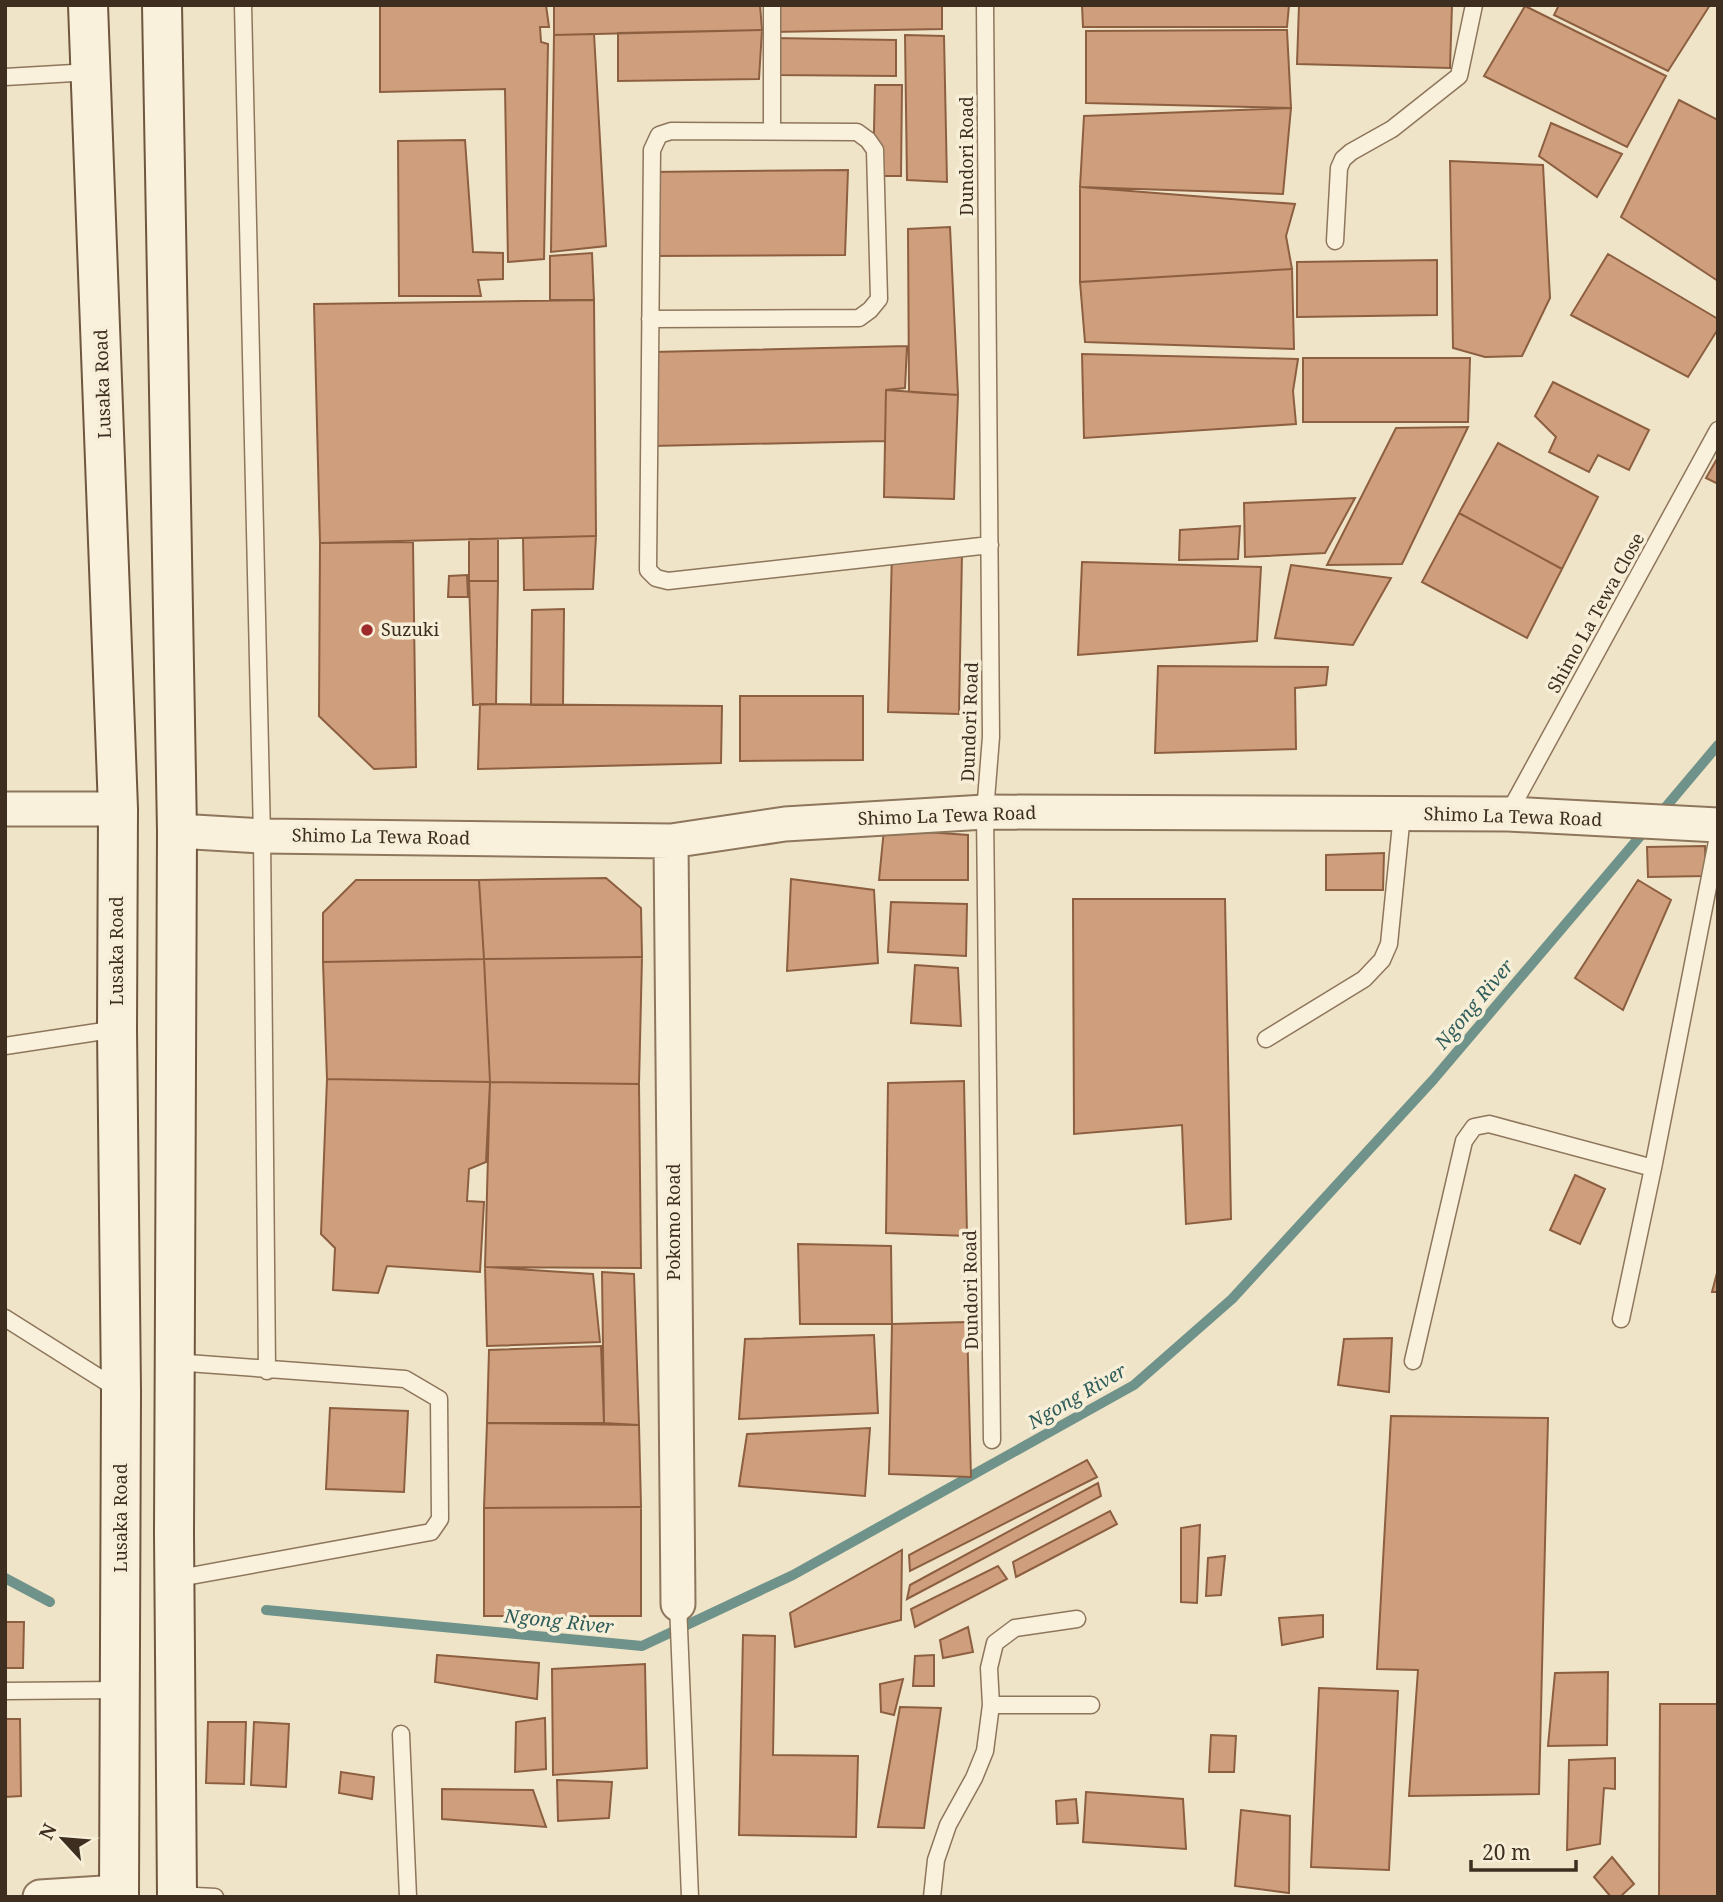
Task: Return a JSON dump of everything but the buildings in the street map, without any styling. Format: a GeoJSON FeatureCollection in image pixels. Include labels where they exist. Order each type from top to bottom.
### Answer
{"type":"FeatureCollection","features":[{"type":"Feature","properties":{"kind":"main road","name":"Lusaka Road"},"geometry":{"type":"LineString","coordinates":[[88,5],[118,809],[117,1029],[121,1392],[119,1895]]}},
{"type":"Feature","properties":{"kind":"main road"},"geometry":{"type":"LineString","coordinates":[[162,5],[177,831],[174,1362],[177,1896]]}},
{"type":"Feature","properties":{"kind":"street"},"geometry":{"type":"LineString","coordinates":[[5,809],[118,809]]}},
{"type":"Feature","properties":{"kind":"street","name":"Shimo La Tewa Road"},"geometry":{"type":"LineString","coordinates":[[177,831],[262,836],[671,841],[785,824],[985,812],[1508,814],[1718,825]]}},
{"type":"Feature","properties":{"kind":"street","name":"Pokomo Road"},"geometry":{"type":"LineString","coordinates":[[671,841],[678,1604]]}},
{"type":"Feature","properties":{"kind":"street"},"geometry":{"type":"LineString","coordinates":[[40,1897],[119,1895]]}},
{"type":"Feature","properties":{"kind":"lane"},"geometry":{"type":"LineString","coordinates":[[243,5],[262,836],[267,1371]]}},
{"type":"Feature","properties":{"kind":"lane"},"geometry":{"type":"LineString","coordinates":[[772,5],[772,131]]}},
{"type":"Feature","properties":{"kind":"lane","name":"Dundori Road"},"geometry":{"type":"LineString","coordinates":[[985,5],[991,737],[985,812],[992,1440]]}},
{"type":"Feature","properties":{"kind":"lane"},"geometry":{"type":"LineString","coordinates":[[1335,241],[1339,168],[1343,159],[1392,129],[1459,76],[1474,5]]}},
{"type":"Feature","properties":{"kind":"lane"},"geometry":{"type":"LineString","coordinates":[[5,77],[91,72]]}},
{"type":"Feature","properties":{"kind":"lane"},"geometry":{"type":"LineString","coordinates":[[650,319],[859,318],[870,310],[879,299],[875,150],[868,140],[857,132],[671,131],[659,135],[652,150],[650,319],[648,570],[656,578],[668,581],[990,545]]}},
{"type":"Feature","properties":{"kind":"lane","name":"Shimo La Tewa Close"},"geometry":{"type":"LineString","coordinates":[[1508,814],[1718,430]]}},
{"type":"Feature","properties":{"kind":"lane"},"geometry":{"type":"LineString","coordinates":[[1266,1039],[1364,979],[1382,960],[1389,944],[1402,814]]}},
{"type":"Feature","properties":{"kind":"lane"},"geometry":{"type":"LineString","coordinates":[[1621,1319],[1718,836]]}},
{"type":"Feature","properties":{"kind":"lane"},"geometry":{"type":"LineString","coordinates":[[5,1046],[117,1029]]}},
{"type":"Feature","properties":{"kind":"lane"},"geometry":{"type":"LineString","coordinates":[[1413,1361],[1464,1140],[1474,1127],[1489,1124],[1653,1168]]}},
{"type":"Feature","properties":{"kind":"lane"},"geometry":{"type":"LineString","coordinates":[[5,1318],[121,1392]]}},
{"type":"Feature","properties":{"kind":"lane"},"geometry":{"type":"LineString","coordinates":[[174,1362],[405,1380],[439,1399],[440,1519],[431,1532],[174,1579]]}},
{"type":"Feature","properties":{"kind":"lane"},"geometry":{"type":"LineString","coordinates":[[678,1604],[690,1897]]}},
{"type":"Feature","properties":{"kind":"lane"},"geometry":{"type":"LineString","coordinates":[[932,1897],[936,1860],[948,1825],[974,1778],[985,1751],[991,1705],[989,1668],[995,1643],[1015,1628],[1077,1619]]}},
{"type":"Feature","properties":{"kind":"lane"},"geometry":{"type":"LineString","coordinates":[[5,1691],[120,1690]]}},
{"type":"Feature","properties":{"kind":"lane"},"geometry":{"type":"LineString","coordinates":[[991,1705],[1091,1705]]}},
{"type":"Feature","properties":{"kind":"lane"},"geometry":{"type":"LineString","coordinates":[[401,1734],[408,1897]]}},
{"type":"Feature","properties":{"kind":"lane"},"geometry":{"type":"LineString","coordinates":[[177,1896],[215,1897]]}},
{"type":"Feature","properties":{"kind":"waterway","name":"Ngong River"},"geometry":{"type":"LineString","coordinates":[[1659,815],[1718,745]]}},
{"type":"Feature","properties":{"kind":"waterway","name":"Ngong River"},"geometry":{"type":"LineString","coordinates":[[266,1610],[642,1646],[793,1575],[1134,1385],[1232,1299],[1433,1080],[1648,827]]}},
{"type":"Feature","properties":{"kind":"waterway","name":"Ngong River"},"geometry":{"type":"LineString","coordinates":[[5,1578],[50,1602]]}},
{"type":"Feature","properties":{"kind":"place","name":"Suzuki"},"geometry":{"type":"Point","coordinates":[367,630]}}]}
